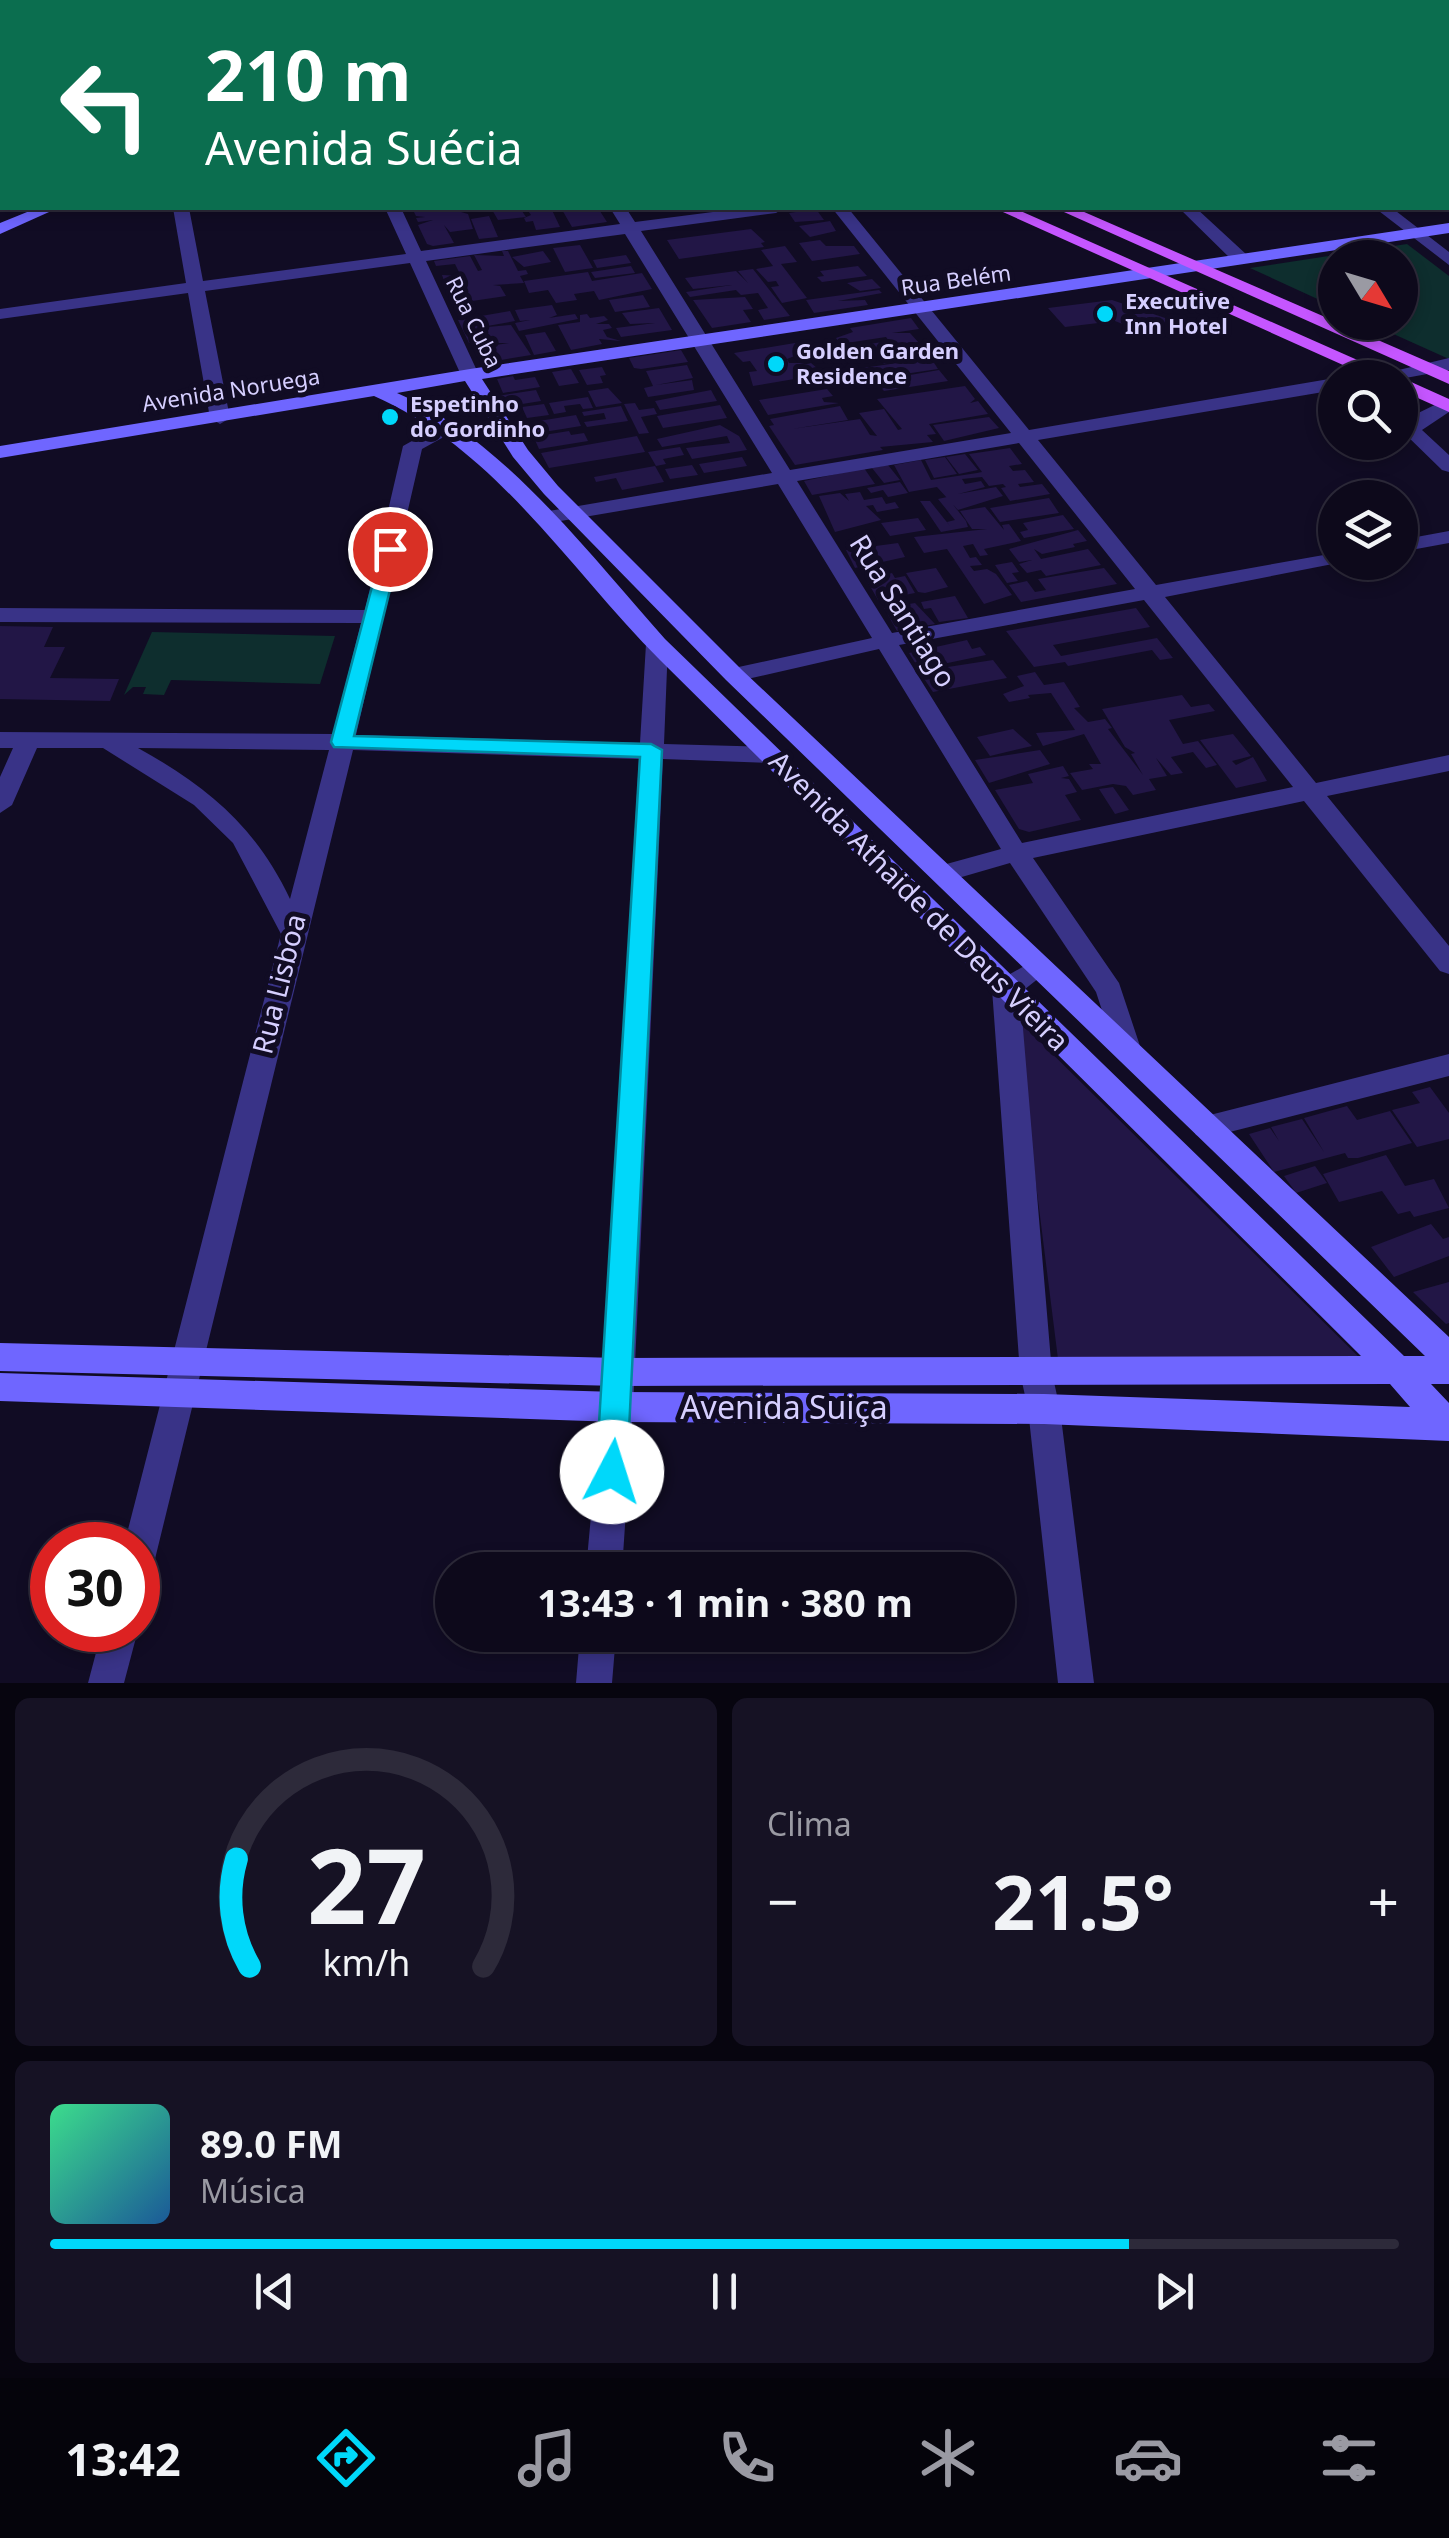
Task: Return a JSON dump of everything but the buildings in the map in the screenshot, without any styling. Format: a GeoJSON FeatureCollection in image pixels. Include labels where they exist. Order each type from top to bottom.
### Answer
{"type":"FeatureCollection","features":[{"type":"Feature","properties":{"kind":"main road"},"geometry":{"type":"LineString","coordinates":[[1006,210],[1346,360]]}},
{"type":"Feature","properties":{"kind":"main road"},"geometry":{"type":"LineString","coordinates":[[1068,210],[1449,378]]}},
{"type":"Feature","properties":{"kind":"main road"},"geometry":{"type":"LineString","coordinates":[[1418,392],[1448,405]]}},
{"type":"Feature","properties":{"kind":"street"},"geometry":{"type":"LineString","coordinates":[[0,229],[45,210]]}},
{"type":"Feature","properties":{"kind":"street"},"geometry":{"type":"LineString","coordinates":[[180,210],[220,418]]}},
{"type":"Feature","properties":{"kind":"street","name":"Rua Cuba"},"geometry":{"type":"LineString","coordinates":[[393,210],[470,376],[520,454]]}},
{"type":"Feature","properties":{"kind":"street","name":"Rua Santiago"},"geometry":{"type":"LineString","coordinates":[[619,210],[1016,853],[1109,990],[1126,1049]]}},
{"type":"Feature","properties":{"kind":"street"},"geometry":{"type":"LineString","coordinates":[[0,314],[761,210]]}},
{"type":"Feature","properties":{"kind":"street"},"geometry":{"type":"LineString","coordinates":[[842,210],[1449,964]]}},
{"type":"Feature","properties":{"kind":"street"},"geometry":{"type":"LineString","coordinates":[[1189,210],[1241,259]]}},
{"type":"Feature","properties":{"kind":"street"},"geometry":{"type":"LineString","coordinates":[[1386,210],[1449,260]]}},
{"type":"Feature","properties":{"kind":"street","name":"Rua Belém"},"geometry":{"type":"LineString","coordinates":[[470,376],[1449,228]]}},
{"type":"Feature","properties":{"kind":"street"},"geometry":{"type":"LineString","coordinates":[[1418,369],[1449,364]]}},
{"type":"Feature","properties":{"kind":"street","name":"Avenida Noruega"},"geometry":{"type":"LineString","coordinates":[[0,452],[470,376]]}},
{"type":"Feature","properties":{"kind":"street"},"geometry":{"type":"LineString","coordinates":[[432,383],[422,396],[435,420]]}},
{"type":"Feature","properties":{"kind":"street"},"geometry":{"type":"LineString","coordinates":[[544,518],[1318,387]]}},
{"type":"Feature","properties":{"kind":"street","name":"Avenida Athaide de Deus Vieira"},"geometry":{"type":"LineString","coordinates":[[380,392],[435,420],[544,518],[657,644],[1400,1372],[1448,1424]]}},
{"type":"Feature","properties":{"kind":"street"},"geometry":{"type":"LineString","coordinates":[[1448,405],[1419,420],[1412,431],[1449,466]]}},
{"type":"Feature","properties":{"kind":"street","name":"Rua Lisboa"},"geometry":{"type":"LineString","coordinates":[[147,1522],[292,930],[374,617],[413,446],[435,420]]}},
{"type":"Feature","properties":{"kind":"street","name":"Avenida Athaide de Deus Vieira"},"geometry":{"type":"LineString","coordinates":[[520,454],[734,675],[1449,1358]]}},
{"type":"Feature","properties":{"kind":"street"},"geometry":{"type":"LineString","coordinates":[[1418,543],[1449,537]]}},
{"type":"Feature","properties":{"kind":"street"},"geometry":{"type":"LineString","coordinates":[[734,675],[888,641],[1318,562]]}},
{"type":"Feature","properties":{"kind":"street"},"geometry":{"type":"LineString","coordinates":[[0,616],[374,617]]}},
{"type":"Feature","properties":{"kind":"street"},"geometry":{"type":"LineString","coordinates":[[605,1552],[617,1407],[657,644]]}},
{"type":"Feature","properties":{"kind":"street"},"geometry":{"type":"LineString","coordinates":[[0,740],[342,742],[773,755]]}},
{"type":"Feature","properties":{"kind":"street"},"geometry":{"type":"LineString","coordinates":[[0,805],[28,741]]}},
{"type":"Feature","properties":{"kind":"street"},"geometry":{"type":"LineString","coordinates":[[109,742],[192,787],[228,818],[262,862],[292,930]]}},
{"type":"Feature","properties":{"kind":"street"},"geometry":{"type":"LineString","coordinates":[[941,874],[1016,853],[1449,762]]}},
{"type":"Feature","properties":{"kind":"street"},"geometry":{"type":"LineString","coordinates":[[1040,967],[1006,990],[1036,1372],[1044,1409],[1076,1683]]}},
{"type":"Feature","properties":{"kind":"street"},"geometry":{"type":"LineString","coordinates":[[1206,1127],[1449,1064]]}},
{"type":"Feature","properties":{"kind":"street","name":"Avenida Suiça"},"geometry":{"type":"LineString","coordinates":[[0,1357],[182,1376],[617,1407],[1044,1409],[1448,1424]]}},
{"type":"Feature","properties":{"kind":"street","name":"Avenida Suiça"},"geometry":{"type":"LineString","coordinates":[[0,1387],[182,1376],[1449,1370]]}},
{"type":"Feature","properties":{"kind":"street"},"geometry":{"type":"LineString","coordinates":[[106,1683],[114,1652]]}},
{"type":"Feature","properties":{"kind":"street"},"geometry":{"type":"LineString","coordinates":[[594,1683],[597,1652]]}},
{"type":"Feature","properties":{"kind":"green space"},"geometry":{"type":"Polygon","coordinates":[[[1418,252],[1449,276],[1449,359],[1407,340],[1418,340],[1418,252]]]}},
{"type":"Feature","properties":{"kind":"green space"},"geometry":{"type":"Polygon","coordinates":[[[1318,258],[1318,299],[1250,268],[1318,258]]]}},
{"type":"Feature","properties":{"kind":"green space"},"geometry":{"type":"Polygon","coordinates":[[[152,632],[335,636],[320,684],[171,680],[164,695],[143,694],[146,687],[133,687],[124,695],[152,632]]]}},
{"type":"Feature","properties":{"kind":"place","name":"Executive Inn Hotel"},"geometry":{"type":"Point","coordinates":[1105,314]}},
{"type":"Feature","properties":{"kind":"place","name":"Golden Garden Residence"},"geometry":{"type":"Point","coordinates":[776,364]}},
{"type":"Feature","properties":{"kind":"place","name":"Espetinho do Gordinho"},"geometry":{"type":"Point","coordinates":[390,417]}},
{"type":"Feature","properties":{"kind":"route"},"geometry":{"type":"LineString","coordinates":[[390,549],[342,742],[651,750],[612,1472]]}}]}
